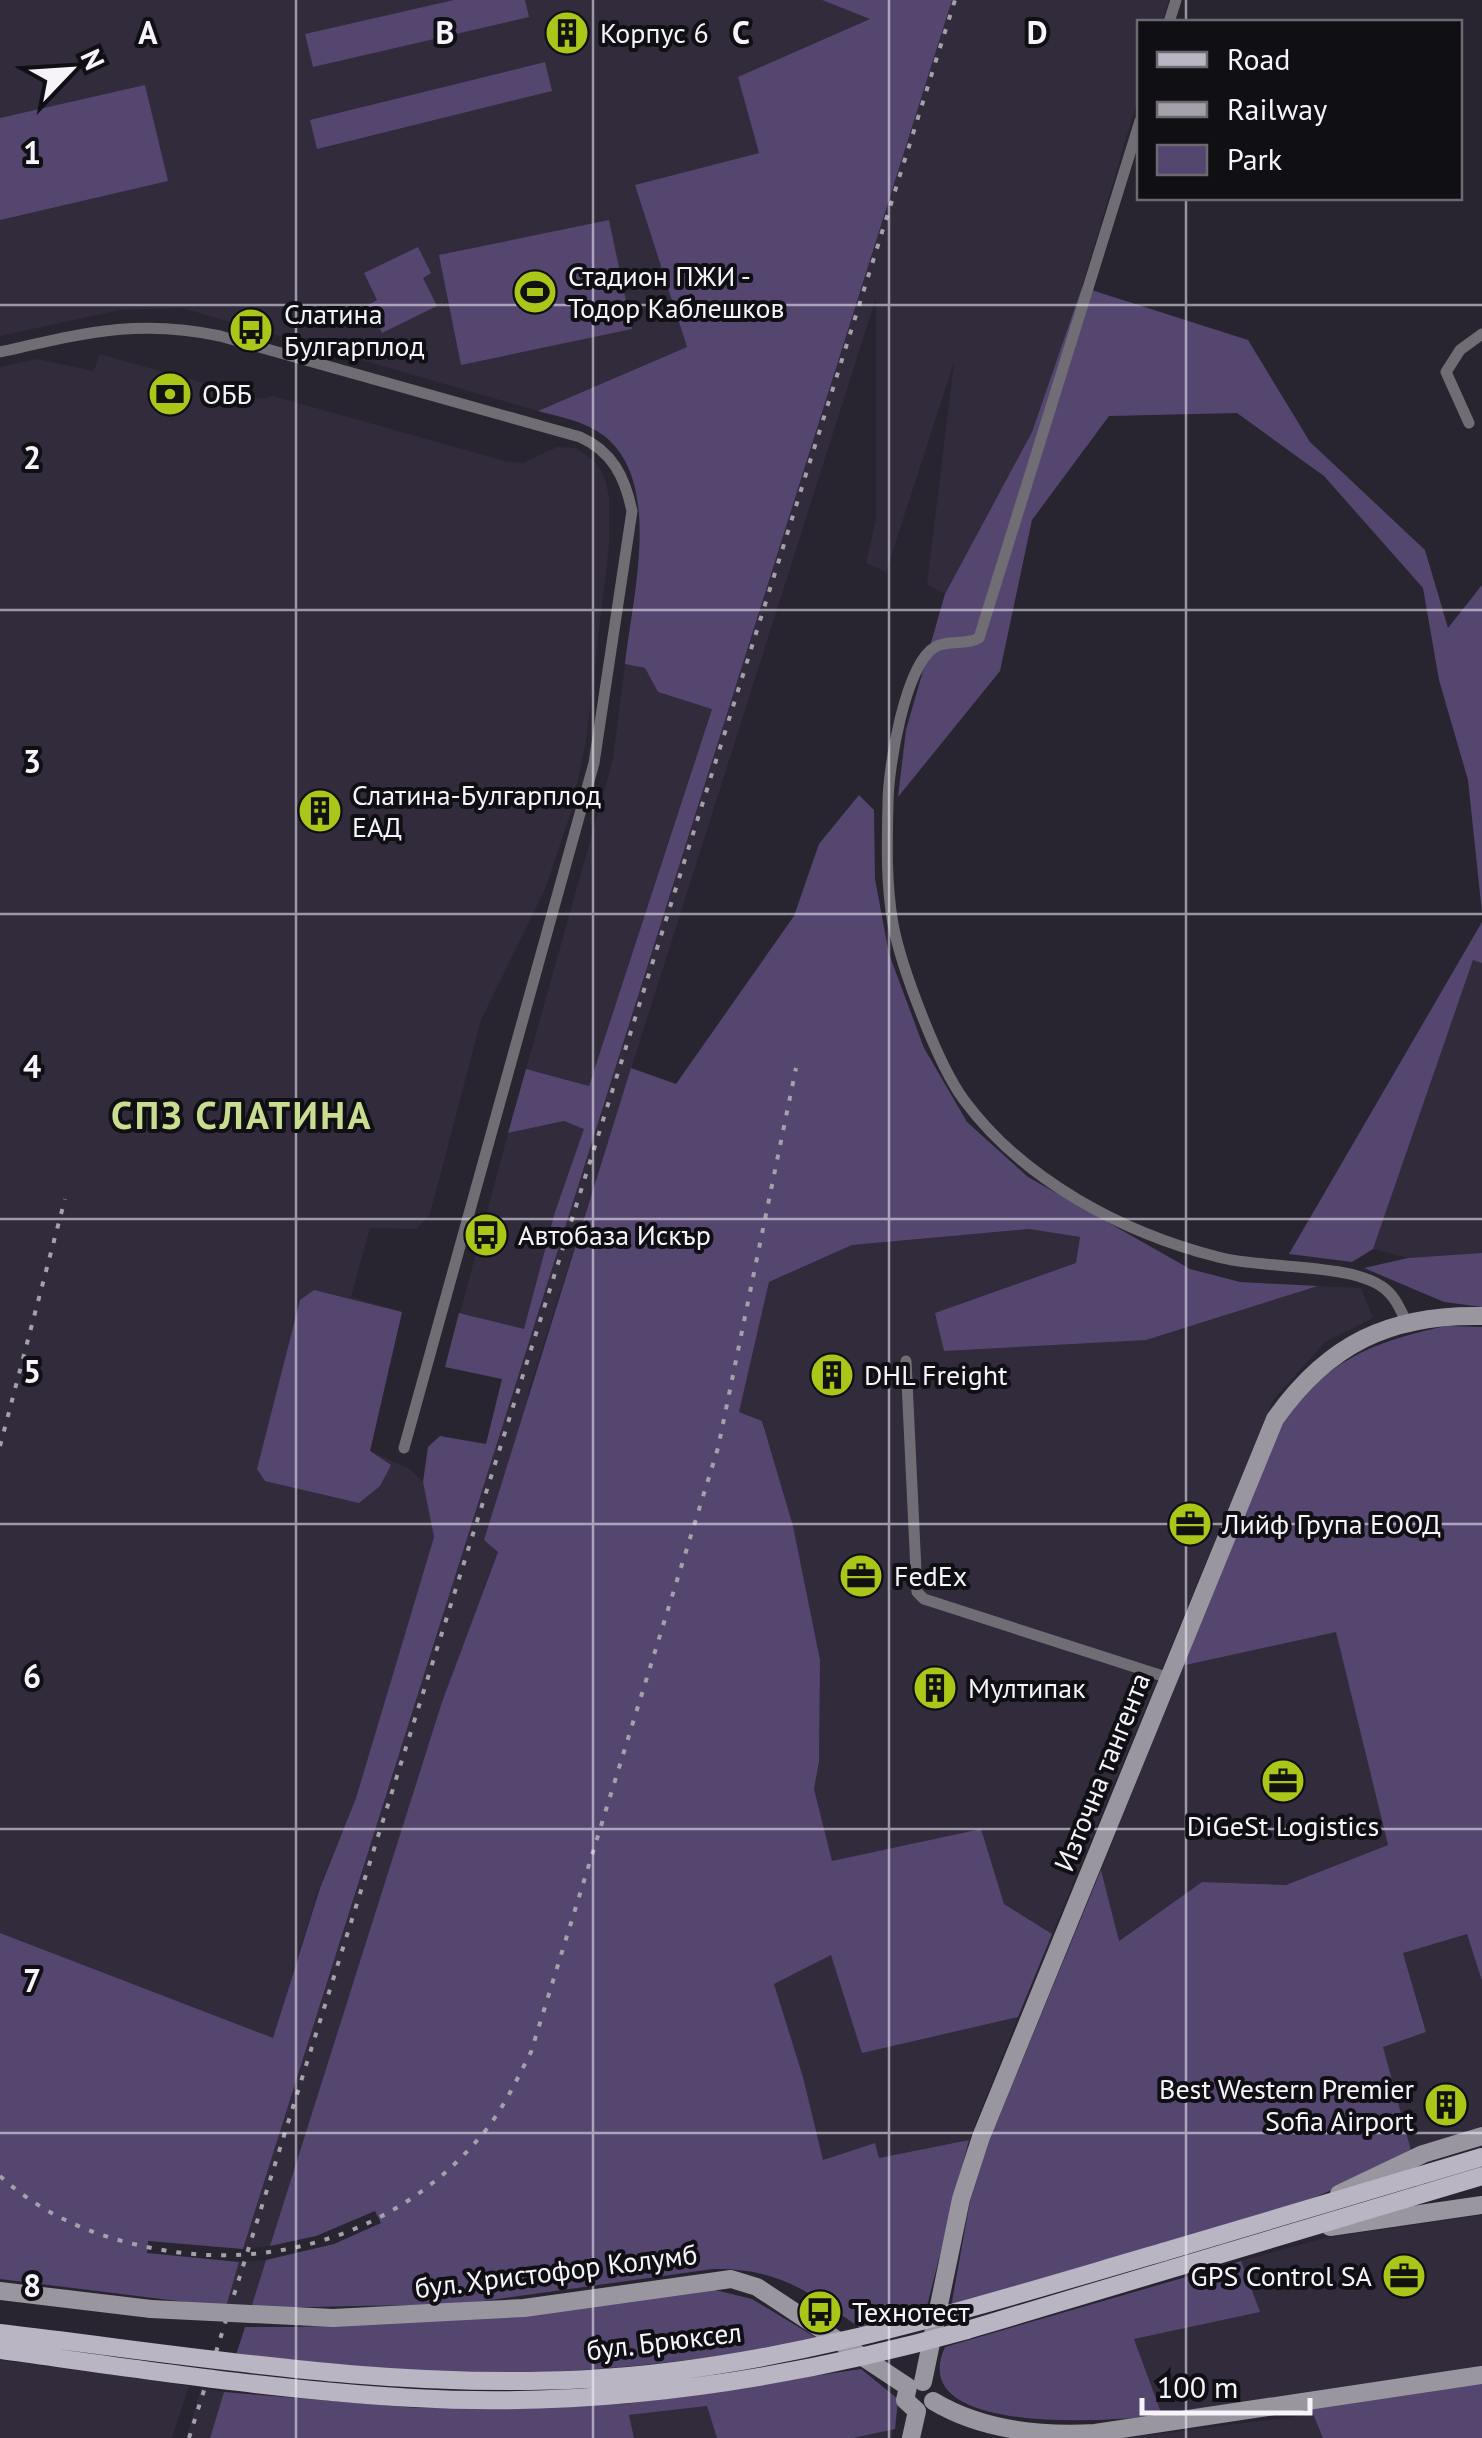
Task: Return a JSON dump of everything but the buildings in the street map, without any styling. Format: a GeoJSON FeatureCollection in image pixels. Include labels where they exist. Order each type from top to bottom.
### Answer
{"type":"FeatureCollection","features":[{"type":"Feature","properties":{"kind":"main road","name":"бул. Брюксел"},"geometry":{"type":"LineString","coordinates":[[0,2350],[340,2392],[474,2399],[590,2395],[756,2378],[846,2360],[1165,2261],[1317,2205],[1482,2157]]}},
{"type":"Feature","properties":{"kind":"main road","name":"бул. Брюксел"},"geometry":{"type":"LineString","coordinates":[[0,2334],[266,2368],[418,2381],[590,2379],[753,2359],[840,2342],[1304,2228],[1482,2176]]}},
{"type":"Feature","properties":{"kind":"street"},"geometry":{"type":"LineString","coordinates":[[1137,132],[978,638],[936,646],[920,660],[906,703],[888,795],[887,873],[894,927],[932,1039],[963,1099],[1012,1150],[1077,1200],[1154,1237],[1221,1258],[1362,1277],[1395,1298],[1407,1323]]}},
{"type":"Feature","properties":{"kind":"street"},"geometry":{"type":"LineString","coordinates":[[0,352],[138,324],[204,332],[580,437],[608,455],[628,490],[632,510],[594,763],[404,1448]]}},
{"type":"Feature","properties":{"kind":"street"},"geometry":{"type":"LineString","coordinates":[[1468,423],[1446,372],[1460,350],[1482,334]]}},
{"type":"Feature","properties":{"kind":"street","name":"Източна тангента"},"geometry":{"type":"LineString","coordinates":[[916,2384],[961,2199],[981,2137],[1275,1419],[1300,1384],[1330,1356],[1372,1334],[1446,1315],[1482,1316]]}},
{"type":"Feature","properties":{"kind":"street"},"geometry":{"type":"LineString","coordinates":[[906,1361],[918,1592],[924,1599],[1169,1678]]}},
{"type":"Feature","properties":{"kind":"street","name":"бул. Брюксел"},"geometry":{"type":"LineString","coordinates":[[1317,2205],[1412,2158],[1482,2136]]}},
{"type":"Feature","properties":{"kind":"street","name":"бул. Брюксел"},"geometry":{"type":"LineString","coordinates":[[1304,2228],[1482,2206]]}},
{"type":"Feature","properties":{"kind":"street","name":"бул. Христофор Колумб"},"geometry":{"type":"LineString","coordinates":[[0,2291],[151,2309],[334,2318],[524,2308],[731,2279],[758,2288],[916,2384]]}},
{"type":"Feature","properties":{"kind":"street"},"geometry":{"type":"LineString","coordinates":[[912,2438],[925,2406],[932,2388],[916,2384],[905,2400],[925,2406],[1003,2427],[1051,2435],[1081,2434],[1482,2375]]}},
{"type":"Feature","properties":{"kind":"shaded area"},"geometry":{"type":"Polygon","coordinates":[[[0,0],[822,0],[871,19],[759,153],[636,185],[687,347],[538,411],[182,308],[120,310],[0,336],[0,0]]]}},
{"type":"Feature","properties":{"kind":"shaded area"},"geometry":{"type":"Polygon","coordinates":[[[952,0],[1169,0],[1163,20],[1137,20],[1137,102],[1082,287],[1032,432],[945,594],[927,585],[954,362],[886,572],[866,563],[876,520],[876,298],[529,1390],[498,1551],[442,1702],[270,2246],[243,2249],[952,0]]]}},
{"type":"Feature","properties":{"kind":"shaded area"},"geometry":{"type":"Polygon","coordinates":[[[99,354],[261,399],[273,396],[505,461],[523,463],[557,447],[576,448],[594,461],[604,476],[609,496],[609,546],[586,741],[571,812],[546,887],[481,1020],[430,1214],[417,1229],[370,1228],[351,1297],[402,1312],[370,1451],[410,1469],[423,1482],[434,1537],[356,1798],[319,1888],[273,2039],[0,1933],[0,367],[37,359],[94,371],[99,354]]]}},
{"type":"Feature","properties":{"kind":"shaded area"},"geometry":{"type":"Polygon","coordinates":[[[625,664],[645,668],[658,692],[712,708],[589,1086],[526,1069],[613,759],[625,664]]]}},
{"type":"Feature","properties":{"kind":"shaded area"},"geometry":{"type":"Polygon","coordinates":[[[1473,960],[1482,963],[1482,1253],[1408,1258],[1373,1249],[1473,960]]]}},
{"type":"Feature","properties":{"kind":"shaded area"},"geometry":{"type":"Polygon","coordinates":[[[564,1121],[585,1128],[555,1212],[524,1330],[460,1313],[508,1133],[564,1121]]]}},
{"type":"Feature","properties":{"kind":"shaded area"},"geometry":{"type":"Polygon","coordinates":[[[1029,1229],[1080,1237],[1077,1263],[935,1313],[1146,1340],[1318,1286],[1361,1288],[1373,1318],[1325,1342],[1273,1400],[1052,1934],[1004,1904],[980,1829],[832,1862],[814,1789],[819,1762],[820,1660],[793,1526],[762,1421],[739,1412],[769,1282],[852,1245],[1029,1229]]]}},
{"type":"Feature","properties":{"kind":"shaded area"},"geometry":{"type":"Polygon","coordinates":[[[1336,1631],[1388,1845],[1286,1885],[1202,1882],[1118,1941],[1101,1870],[1181,1666],[1336,1631]]]}},
{"type":"Feature","properties":{"kind":"shaded area"},"geometry":{"type":"Polygon","coordinates":[[[1467,1933],[1482,1981],[1482,2131],[1412,2154],[1382,2046],[1426,2031],[1403,1952],[1467,1933]]]}},
{"type":"Feature","properties":{"kind":"shaded area"},"geometry":{"type":"Polygon","coordinates":[[[831,1954],[863,2052],[1018,2017],[969,2140],[879,2158],[875,2143],[823,2160],[803,2077],[773,1984],[831,1954]]]}},
{"type":"Feature","properties":{"kind":"shaded area"},"geometry":{"type":"Polygon","coordinates":[[[1482,2215],[1482,2375],[1162,2415],[1134,2339],[1259,2312],[1241,2261],[1325,2238],[1482,2215]]]}},
{"type":"Feature","properties":{"kind":"shaded area"},"geometry":{"type":"Polygon","coordinates":[[[266,2260],[251,2308],[226,2307],[239,2262],[266,2260]]]}},
{"type":"Feature","properties":{"kind":"shaded area"},"geometry":{"type":"Polygon","coordinates":[[[0,2360],[189,2386],[172,2438],[0,2438],[0,2360]]]}},
{"type":"Feature","properties":{"kind":"shaded area"},"geometry":{"type":"Polygon","coordinates":[[[201,2388],[224,2392],[210,2438],[186,2438],[201,2388]]]}},
{"type":"Feature","properties":{"kind":"shaded area"},"geometry":{"type":"Polygon","coordinates":[[[899,2405],[892,2438],[634,2438],[629,2415],[708,2406],[899,2405]]]}},
{"type":"Feature","properties":{"kind":"shaded area"},"geometry":{"type":"Polygon","coordinates":[[[1313,2414],[1323,2438],[1124,2438],[1168,2433],[1313,2414]]]}},
{"type":"Feature","properties":{"kind":"green space"},"geometry":{"type":"Polygon","coordinates":[[[454,0],[525,0],[529,17],[313,67],[305,34],[454,0]]]}},
{"type":"Feature","properties":{"kind":"green space"},"geometry":{"type":"Polygon","coordinates":[[[822,0],[952,0],[243,2249],[148,2241],[147,2253],[239,2262],[226,2307],[0,2279],[0,1933],[273,2038],[320,1888],[356,1798],[434,1537],[423,1482],[428,1447],[440,1436],[486,1444],[502,1379],[445,1367],[459,1313],[524,1329],[555,1212],[584,1129],[564,1121],[508,1133],[526,1069],[589,1086],[712,709],[658,692],[645,668],[625,664],[640,542],[633,481],[622,455],[603,435],[580,423],[538,411],[687,347],[635,185],[759,153],[738,77],[870,19],[822,0]]]}},
{"type":"Feature","properties":{"kind":"green space"},"geometry":{"type":"Polygon","coordinates":[[[545,62],[552,91],[317,149],[310,120],[545,62]]]}},
{"type":"Feature","properties":{"kind":"green space"},"geometry":{"type":"Polygon","coordinates":[[[145,85],[168,181],[0,220],[0,118],[145,85]]]}},
{"type":"Feature","properties":{"kind":"green space","name":"Стадион ПЖИ - Тодор Каблешков"},"geometry":{"type":"Polygon","coordinates":[[[609,220],[632,329],[461,365],[439,255],[609,220]]]}},
{"type":"Feature","properties":{"kind":"green space"},"geometry":{"type":"Polygon","coordinates":[[[418,247],[431,273],[423,278],[437,306],[382,333],[368,305],[377,300],[364,273],[418,247]]]}},
{"type":"Feature","properties":{"kind":"green space"},"geometry":{"type":"Polygon","coordinates":[[[1082,287],[1248,340],[1310,442],[1425,550],[1448,628],[1482,585],[1482,913],[1468,780],[1439,680],[1423,588],[1324,476],[1237,413],[1109,416],[1032,520],[1000,671],[898,797],[906,730],[945,594],[1032,432],[1082,287]]]}},
{"type":"Feature","properties":{"kind":"green space"},"geometry":{"type":"Polygon","coordinates":[[[859,795],[874,810],[875,879],[889,954],[924,1048],[967,1122],[1028,1177],[1190,1269],[1240,1282],[1318,1286],[1146,1340],[944,1351],[935,1313],[1076,1263],[1080,1237],[1029,1229],[852,1245],[769,1282],[739,1412],[762,1421],[793,1526],[820,1660],[819,1762],[814,1789],[832,1861],[981,1829],[1004,1904],[1052,1934],[1018,2017],[862,2053],[831,1955],[774,1984],[823,2160],[875,2143],[879,2158],[969,2140],[925,2314],[863,2330],[794,2285],[758,2273],[713,2269],[462,2304],[251,2308],[266,2260],[334,2244],[381,2223],[375,2211],[316,2236],[270,2246],[442,1702],[498,1552],[484,1540],[631,1068],[676,1084],[794,916],[819,844],[859,795]]]}},
{"type":"Feature","properties":{"kind":"green space"},"geometry":{"type":"Polygon","coordinates":[[[1482,922],[1482,963],[1473,960],[1373,1249],[1352,1262],[1289,1254],[1482,922]]]}},
{"type":"Feature","properties":{"kind":"green space"},"geometry":{"type":"Polygon","coordinates":[[[1482,1253],[1482,1307],[1444,1302],[1364,1268],[1408,1258],[1482,1253]]]}},
{"type":"Feature","properties":{"kind":"green space"},"geometry":{"type":"Polygon","coordinates":[[[314,1290],[402,1312],[370,1451],[391,1465],[380,1486],[359,1503],[265,1481],[257,1469],[300,1300],[314,1290]]]}},
{"type":"Feature","properties":{"kind":"green space"},"geometry":{"type":"Polygon","coordinates":[[[1446,1326],[1482,1327],[1482,1981],[1467,1934],[1403,1953],[1426,2032],[1383,2047],[1412,2154],[1298,2205],[951,2307],[970,2201],[989,2141],[1101,1870],[1119,1941],[1202,1882],[1286,1885],[1388,1845],[1336,1632],[1181,1666],[1282,1423],[1299,1401],[1353,1357],[1395,1339],[1446,1326]]]}},
{"type":"Feature","properties":{"kind":"green space"},"geometry":{"type":"Polygon","coordinates":[[[1241,2261],[1260,2312],[1134,2339],[1162,2415],[1103,2420],[1021,2417],[983,2410],[955,2397],[940,2376],[945,2347],[1241,2261]]]}},
{"type":"Feature","properties":{"kind":"green space"},"geometry":{"type":"Polygon","coordinates":[[[711,2289],[752,2299],[820,2340],[667,2363],[514,2373],[389,2371],[236,2355],[245,2327],[362,2325],[478,2317],[711,2289]]]}},
{"type":"Feature","properties":{"kind":"green space"},"geometry":{"type":"Polygon","coordinates":[[[861,2369],[898,2399],[895,2429],[853,2438],[717,2438],[707,2406],[629,2415],[634,2438],[210,2438],[224,2392],[417,2408],[626,2404],[861,2369]]]}},
{"type":"Feature","properties":{"kind":"green space"},"geometry":{"type":"Polygon","coordinates":[[[1482,2375],[1482,2438],[1323,2438],[1308,2402],[1482,2375]]]}},
{"type":"Feature","properties":{"kind":"railway"},"geometry":{"type":"LineString","coordinates":[[189,2438],[955,0]]}},
{"type":"Feature","properties":{"kind":"railway"},"geometry":{"type":"LineString","coordinates":[[0,2176],[54,2214],[114,2239],[202,2255],[247,2254],[334,2237],[374,2220],[448,2170],[488,2127],[531,2052],[718,1448],[796,1068]]}},
{"type":"Feature","properties":{"kind":"railway"},"geometry":{"type":"LineString","coordinates":[[0,1446],[65,1199]]}},
{"type":"Feature","properties":{"kind":"place","name":"Корпус 6"},"geometry":{"type":"Point","coordinates":[567,33]}},
{"type":"Feature","properties":{"kind":"place","name":"Стадион ПЖИ - Тодор Каблешков"},"geometry":{"type":"Point","coordinates":[535,292]}},
{"type":"Feature","properties":{"kind":"place","name":"Слатина Булгарплод"},"geometry":{"type":"Point","coordinates":[251,330]}},
{"type":"Feature","properties":{"kind":"place","name":"ОББ"},"geometry":{"type":"Point","coordinates":[170,394]}},
{"type":"Feature","properties":{"kind":"place","name":"Слатина-Булгарплод ЕАД"},"geometry":{"type":"Point","coordinates":[320,811]}},
{"type":"Feature","properties":{"kind":"place","name":"Автобаза Искър"},"geometry":{"type":"Point","coordinates":[486,1235]}},
{"type":"Feature","properties":{"kind":"place","name":"DHL Freight"},"geometry":{"type":"Point","coordinates":[832,1375]}},
{"type":"Feature","properties":{"kind":"place","name":"Лийф Група ЕООД"},"geometry":{"type":"Point","coordinates":[1190,1524]}},
{"type":"Feature","properties":{"kind":"place","name":"FedEx"},"geometry":{"type":"Point","coordinates":[861,1576]}},
{"type":"Feature","properties":{"kind":"place","name":"Мултипак"},"geometry":{"type":"Point","coordinates":[935,1688]}},
{"type":"Feature","properties":{"kind":"place","name":"DiGeSt Logistics"},"geometry":{"type":"Point","coordinates":[1283,1781]}},
{"type":"Feature","properties":{"kind":"place","name":"Best Western Premier Sofia Airport"},"geometry":{"type":"Point","coordinates":[1446,2105]}},
{"type":"Feature","properties":{"kind":"place","name":"GPS Control SA"},"geometry":{"type":"Point","coordinates":[1404,2276]}},
{"type":"Feature","properties":{"kind":"place","name":"Технотест"},"geometry":{"type":"Point","coordinates":[820,2312]}},
{"type":"Feature","properties":{"kind":"district","name":"СПЗ СЛАТИНА"},"geometry":{"type":"Point","coordinates":[242,1116]}}]}
